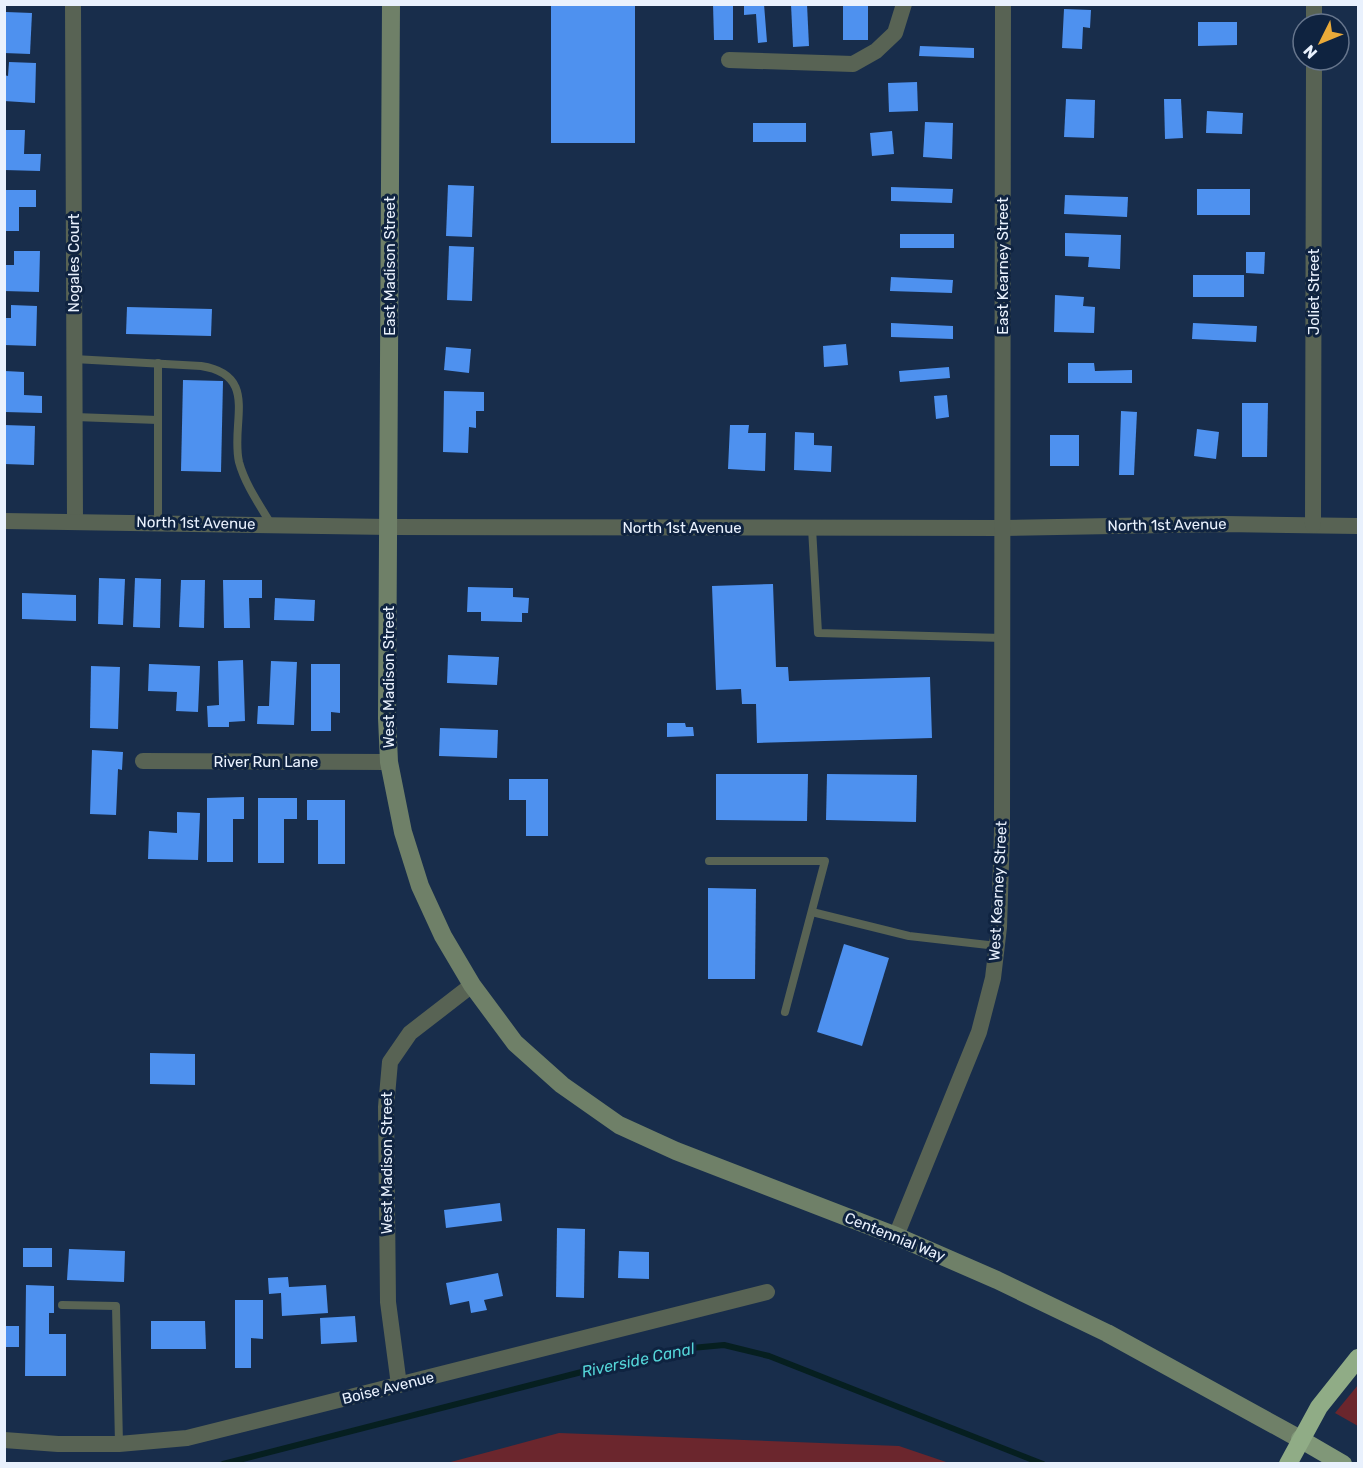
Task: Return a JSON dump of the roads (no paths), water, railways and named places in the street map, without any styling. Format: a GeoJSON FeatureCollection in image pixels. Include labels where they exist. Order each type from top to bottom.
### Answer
{"type":"FeatureCollection","features":[{"type":"Feature","properties":{"kind":"highway"},"geometry":{"type":"LineString","coordinates":[[1288,1464],[1319,1407],[1359,1358]]}},
{"type":"Feature","properties":{"kind":"main road","name":"East Madison Street"},"geometry":{"type":"LineString","coordinates":[[390,527],[391,4]]}},
{"type":"Feature","properties":{"kind":"main road","name":"West Madison Street"},"geometry":{"type":"LineString","coordinates":[[390,527],[387,718],[389,762],[403,832],[420,886],[443,936],[472,985]]}},
{"type":"Feature","properties":{"kind":"main road","name":"Centennial Way"},"geometry":{"type":"LineString","coordinates":[[472,985],[515,1042],[562,1085],[619,1125],[676,1152],[896,1236],[998,1280],[1107,1333],[1343,1464]]}},
{"type":"Feature","properties":{"kind":"street","name":"Nogales Court"},"geometry":{"type":"LineString","coordinates":[[73,4],[75,521]]}},
{"type":"Feature","properties":{"kind":"street"},"geometry":{"type":"LineString","coordinates":[[729,60],[853,64],[876,51],[895,33],[904,4]]}},
{"type":"Feature","properties":{"kind":"street","name":"East Kearney Street"},"geometry":{"type":"LineString","coordinates":[[1003,4],[1003,528]]}},
{"type":"Feature","properties":{"kind":"street","name":"Joliet Street"},"geometry":{"type":"LineString","coordinates":[[1313,525],[1314,72]]}},
{"type":"Feature","properties":{"kind":"street","name":"North 1st Avenue"},"geometry":{"type":"LineString","coordinates":[[4,521],[390,527],[1003,528],[1224,524],[1359,526]]}},
{"type":"Feature","properties":{"kind":"street","name":"West Kearney Street"},"geometry":{"type":"LineString","coordinates":[[896,1236],[979,1032],[993,978],[997,946],[1002,831],[1003,528]]}},
{"type":"Feature","properties":{"kind":"street","name":"River Run Lane"},"geometry":{"type":"LineString","coordinates":[[143,761],[389,762]]}},
{"type":"Feature","properties":{"kind":"street","name":"West Madison Street"},"geometry":{"type":"LineString","coordinates":[[399,1385],[388,1302],[386,1107],[390,1062],[410,1033],[472,985]]}},
{"type":"Feature","properties":{"kind":"street","name":"Boise Avenue"},"geometry":{"type":"LineString","coordinates":[[4,1440],[58,1444],[119,1444],[187,1438],[766,1292]]}},
{"type":"Feature","properties":{"kind":"lane"},"geometry":{"type":"LineString","coordinates":[[74,359],[213,368],[225,375],[236,387],[240,398],[237,436],[242,474],[271,525]]}},
{"type":"Feature","properties":{"kind":"lane"},"geometry":{"type":"LineString","coordinates":[[158,363],[158,523]]}},
{"type":"Feature","properties":{"kind":"lane"},"geometry":{"type":"LineString","coordinates":[[75,417],[158,420]]}},
{"type":"Feature","properties":{"kind":"lane"},"geometry":{"type":"LineString","coordinates":[[812,528],[818,633],[1003,638]]}},
{"type":"Feature","properties":{"kind":"lane"},"geometry":{"type":"LineString","coordinates":[[710,861],[825,861],[785,1012]]}},
{"type":"Feature","properties":{"kind":"lane"},"geometry":{"type":"LineString","coordinates":[[812,912],[909,936],[997,946]]}},
{"type":"Feature","properties":{"kind":"lane"},"geometry":{"type":"LineString","coordinates":[[62,1305],[116,1306],[119,1444]]}},
{"type":"Feature","properties":{"kind":"waterway","name":"Riverside Canal"},"geometry":{"type":"LineString","coordinates":[[223,1464],[605,1366],[681,1349],[724,1345],[769,1356],[1043,1464]]}}]}
